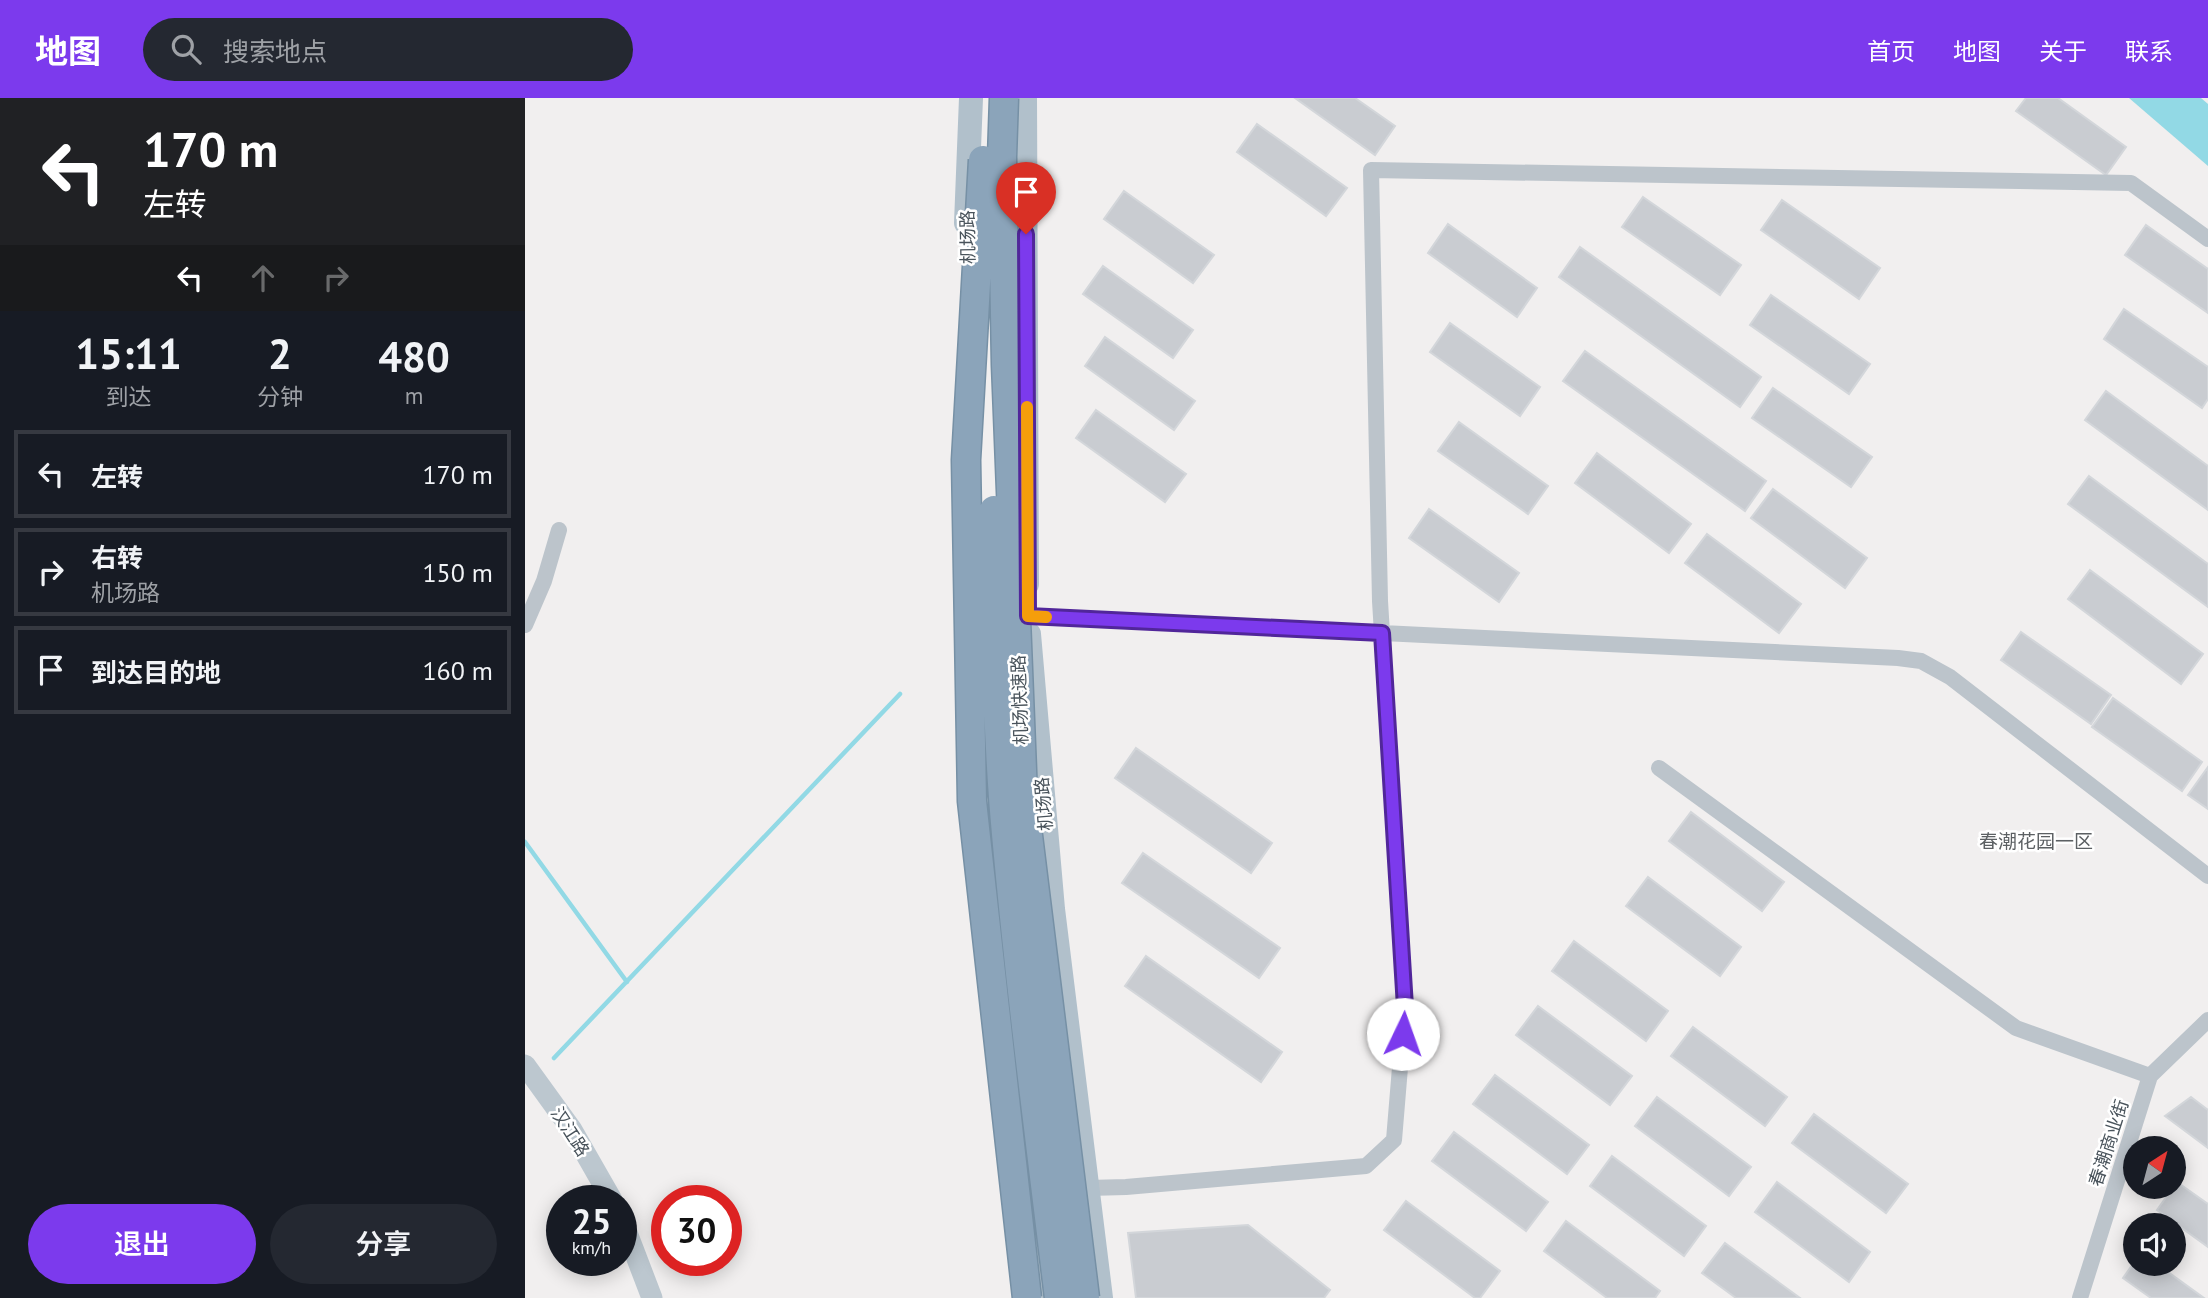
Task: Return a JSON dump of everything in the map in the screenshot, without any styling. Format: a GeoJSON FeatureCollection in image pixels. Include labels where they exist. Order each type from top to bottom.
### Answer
{"type":"FeatureCollection","features":[{"type":"Feature","properties":{"kind":"highway","name":"机场快速路"},"geometry":{"type":"LineString","coordinates":[[986,98],[983,160],[995,619],[1006,832],[1034,1097],[1059,1298]]}},
{"type":"Feature","properties":{"kind":"highway","name":"机场快速路"},"geometry":{"type":"LineString","coordinates":[[1004,98],[1002,158],[1006,365],[1023,795],[1085,1298]]}},
{"type":"Feature","properties":{"kind":"highway"},"geometry":{"type":"LineString","coordinates":[[983,160],[966,460],[972,801],[1027,1298]]}},
{"type":"Feature","properties":{"kind":"main road","name":"机场路"},"geometry":{"type":"LineString","coordinates":[[971,98],[966,219],[993,821],[1041,1298]]}},
{"type":"Feature","properties":{"kind":"main road","name":"机场路"},"geometry":{"type":"LineString","coordinates":[[1025,98],[1028,616],[1053,909],[1101,1298]]}},
{"type":"Feature","properties":{"kind":"street"},"geometry":{"type":"LineString","coordinates":[[1088,1188],[1126,1188],[1366,1166],[1394,1140],[1405,1007],[1382,633],[1371,170],[2131,183],[2208,239]]}},
{"type":"Feature","properties":{"kind":"street"},"geometry":{"type":"LineString","coordinates":[[525,625],[544,581],[559,530]]}},
{"type":"Feature","properties":{"kind":"street"},"geometry":{"type":"LineString","coordinates":[[984,614],[1898,657],[1921,662],[1950,677],[2208,876]]}},
{"type":"Feature","properties":{"kind":"street"},"geometry":{"type":"LineString","coordinates":[[1659,768],[2016,1028],[2150,1076]]}},
{"type":"Feature","properties":{"kind":"street","name":"春潮商业街"},"geometry":{"type":"LineString","coordinates":[[2080,1298],[2150,1076],[2208,1020]]}},
{"type":"Feature","properties":{"kind":"street","name":"汉江路"},"geometry":{"type":"LineString","coordinates":[[525,1065],[572,1130],[603,1185]]}},
{"type":"Feature","properties":{"kind":"street"},"geometry":{"type":"LineString","coordinates":[[637,1259],[652,1298]]}},
{"type":"Feature","properties":{"kind":"water"},"geometry":{"type":"Polygon","coordinates":[[[2129,98],[2201,98],[2208,104],[2208,166],[2129,98]]]}},
{"type":"Feature","properties":{"kind":"building"},"geometry":{"type":"Polygon","coordinates":[[[1295,98],[1355,98],[1395,126],[1375,155],[1295,98]]]}},
{"type":"Feature","properties":{"kind":"building"},"geometry":{"type":"Polygon","coordinates":[[[2026,98],[2058,98],[2126,147],[2106,175],[2016,111],[2026,98]]]}},
{"type":"Feature","properties":{"kind":"building"},"geometry":{"type":"Polygon","coordinates":[[[1257,124],[1347,188],[1326,216],[1237,152],[1257,124]]]}},
{"type":"Feature","properties":{"kind":"building"},"geometry":{"type":"Polygon","coordinates":[[[1124,191],[1214,255],[1193,283],[1104,219],[1124,191]]]}},
{"type":"Feature","properties":{"kind":"building"},"geometry":{"type":"Polygon","coordinates":[[[1643,197],[1741,265],[1720,295],[1622,227],[1643,197]]]}},
{"type":"Feature","properties":{"kind":"building"},"geometry":{"type":"Polygon","coordinates":[[[1782,200],[1880,268],[1859,299],[1761,230],[1782,200]]]}},
{"type":"Feature","properties":{"kind":"building"},"geometry":{"type":"Polygon","coordinates":[[[1448,224],[1537,288],[1517,317],[1428,253],[1448,224]]]}},
{"type":"Feature","properties":{"kind":"building"},"geometry":{"type":"Polygon","coordinates":[[[2146,225],[2208,269],[2208,313],[2125,255],[2146,225]]]}},
{"type":"Feature","properties":{"kind":"building"},"geometry":{"type":"Polygon","coordinates":[[[1580,247],[1761,377],[1740,407],[1559,277],[1580,247]]]}},
{"type":"Feature","properties":{"kind":"building"},"geometry":{"type":"Polygon","coordinates":[[[1103,266],[1193,330],[1173,358],[1083,294],[1103,266]]]}},
{"type":"Feature","properties":{"kind":"building"},"geometry":{"type":"Polygon","coordinates":[[[1771,295],[1870,364],[1849,394],[1750,325],[1771,295]]]}},
{"type":"Feature","properties":{"kind":"building"},"geometry":{"type":"Polygon","coordinates":[[[2124,309],[2208,367],[2208,399],[2202,408],[2104,339],[2124,309]]]}},
{"type":"Feature","properties":{"kind":"building"},"geometry":{"type":"Polygon","coordinates":[[[1450,323],[1540,387],[1520,416],[1430,352],[1450,323]]]}},
{"type":"Feature","properties":{"kind":"building"},"geometry":{"type":"Polygon","coordinates":[[[1105,337],[1195,401],[1174,430],[1085,366],[1105,337]]]}},
{"type":"Feature","properties":{"kind":"building"},"geometry":{"type":"Polygon","coordinates":[[[1585,351],[1766,481],[1745,511],[1563,381],[1585,351]]]}},
{"type":"Feature","properties":{"kind":"building"},"geometry":{"type":"Polygon","coordinates":[[[1773,388],[1872,457],[1851,487],[1752,418],[1773,388]]]}},
{"type":"Feature","properties":{"kind":"building"},"geometry":{"type":"Polygon","coordinates":[[[2106,391],[2208,466],[2208,510],[2085,420],[2106,391]]]}},
{"type":"Feature","properties":{"kind":"building"},"geometry":{"type":"Polygon","coordinates":[[[1096,410],[1186,474],[1165,502],[1076,438],[1096,410]]]}},
{"type":"Feature","properties":{"kind":"building"},"geometry":{"type":"Polygon","coordinates":[[[1459,422],[1548,486],[1528,514],[1438,451],[1459,422]]]}},
{"type":"Feature","properties":{"kind":"building"},"geometry":{"type":"Polygon","coordinates":[[[1597,453],[1691,524],[1669,553],[1575,483],[1597,453]]]}},
{"type":"Feature","properties":{"kind":"building"},"geometry":{"type":"Polygon","coordinates":[[[2089,476],[2208,564],[2208,607],[2068,504],[2089,476]]]}},
{"type":"Feature","properties":{"kind":"building"},"geometry":{"type":"Polygon","coordinates":[[[1773,489],[1867,558],[1845,588],[1751,518],[1773,489]]]}},
{"type":"Feature","properties":{"kind":"building"},"geometry":{"type":"Polygon","coordinates":[[[1429,509],[1519,573],[1499,602],[1409,538],[1429,509]]]}},
{"type":"Feature","properties":{"kind":"building"},"geometry":{"type":"Polygon","coordinates":[[[1707,534],[1801,604],[1779,633],[1685,563],[1707,534]]]}},
{"type":"Feature","properties":{"kind":"building"},"geometry":{"type":"Polygon","coordinates":[[[2090,570],[2203,654],[2181,684],[2068,599],[2090,570]]]}},
{"type":"Feature","properties":{"kind":"building"},"geometry":{"type":"Polygon","coordinates":[[[2021,632],[2111,695],[2091,724],[2001,660],[2021,632]]]}},
{"type":"Feature","properties":{"kind":"building"},"geometry":{"type":"Polygon","coordinates":[[[2113,698],[2202,762],[2182,791],[2092,727],[2113,698]]]}},
{"type":"Feature","properties":{"kind":"building"},"geometry":{"type":"Polygon","coordinates":[[[1136,748],[1272,843],[1251,873],[1115,778],[1136,748]]]}},
{"type":"Feature","properties":{"kind":"building"},"geometry":{"type":"Polygon","coordinates":[[[2208,767],[2208,809],[2188,795],[2208,767]]]}},
{"type":"Feature","properties":{"kind":"building"},"geometry":{"type":"Polygon","coordinates":[[[1691,812],[1784,882],[1762,911],[1669,841],[1691,812]]]}},
{"type":"Feature","properties":{"kind":"building"},"geometry":{"type":"Polygon","coordinates":[[[1143,853],[1280,948],[1259,978],[1122,883],[1143,853]]]}},
{"type":"Feature","properties":{"kind":"building"},"geometry":{"type":"Polygon","coordinates":[[[1648,877],[1741,947],[1720,976],[1626,906],[1648,877]]]}},
{"type":"Feature","properties":{"kind":"building"},"geometry":{"type":"Polygon","coordinates":[[[1574,941],[1668,1011],[1646,1041],[1552,971],[1574,941]]]}},
{"type":"Feature","properties":{"kind":"building"},"geometry":{"type":"Polygon","coordinates":[[[1146,956],[1282,1052],[1261,1082],[1125,986],[1146,956]]]}},
{"type":"Feature","properties":{"kind":"building"},"geometry":{"type":"Polygon","coordinates":[[[1538,1006],[1632,1076],[1610,1105],[1516,1035],[1538,1006]]]}},
{"type":"Feature","properties":{"kind":"building"},"geometry":{"type":"Polygon","coordinates":[[[1693,1027],[1787,1097],[1765,1126],[1671,1056],[1693,1027]]]}},
{"type":"Feature","properties":{"kind":"building"},"geometry":{"type":"Polygon","coordinates":[[[1495,1075],[1589,1145],[1567,1174],[1473,1104],[1495,1075]]]}},
{"type":"Feature","properties":{"kind":"building"},"geometry":{"type":"Polygon","coordinates":[[[1657,1097],[1751,1167],[1729,1196],[1635,1126],[1657,1097]]]}},
{"type":"Feature","properties":{"kind":"building"},"geometry":{"type":"Polygon","coordinates":[[[2191,1097],[2208,1110],[2208,1148],[2165,1116],[2191,1097]]]}},
{"type":"Feature","properties":{"kind":"building"},"geometry":{"type":"Polygon","coordinates":[[[1814,1114],[1908,1184],[1886,1213],[1792,1143],[1814,1114]]]}},
{"type":"Feature","properties":{"kind":"building"},"geometry":{"type":"Polygon","coordinates":[[[1454,1132],[1548,1202],[1526,1231],[1432,1161],[1454,1132]]]}},
{"type":"Feature","properties":{"kind":"building"},"geometry":{"type":"Polygon","coordinates":[[[1612,1156],[1706,1226],[1684,1256],[1590,1186],[1612,1156]]]}},
{"type":"Feature","properties":{"kind":"building"},"geometry":{"type":"Polygon","coordinates":[[[1777,1182],[1870,1252],[1849,1282],[1755,1212],[1777,1182]]]}},
{"type":"Feature","properties":{"kind":"building"},"geometry":{"type":"Polygon","coordinates":[[[2186,1188],[2208,1204],[2208,1247],[2186,1231],[2186,1213],[2161,1213],[2157,1210],[2165,1199],[2186,1199],[2186,1188]]]}},
{"type":"Feature","properties":{"kind":"building"},"geometry":{"type":"Polygon","coordinates":[[[1406,1201],[1500,1271],[1480,1298],[1475,1298],[1384,1230],[1406,1201]]]}},
{"type":"Feature","properties":{"kind":"building"},"geometry":{"type":"Polygon","coordinates":[[[1566,1221],[1660,1291],[1655,1298],[1607,1298],[1544,1251],[1566,1221]]]}},
{"type":"Feature","properties":{"kind":"building"},"geometry":{"type":"Polygon","coordinates":[[[1248,1225],[1330,1290],[1324,1298],[1136,1298],[1128,1233],[1248,1225]]]}},
{"type":"Feature","properties":{"kind":"building"},"geometry":{"type":"Polygon","coordinates":[[[1725,1243],[1800,1298],[1736,1298],[1702,1273],[1725,1243]]]}},
{"type":"Feature","properties":{"kind":"building"},"geometry":{"type":"Polygon","coordinates":[[[2174,1276],[2204,1298],[2151,1298],[2123,1278],[2174,1276]]]}},
{"type":"Feature","properties":{"kind":"waterway"},"geometry":{"type":"LineString","coordinates":[[554,1058],[900,694]]}},
{"type":"Feature","properties":{"kind":"waterway"},"geometry":{"type":"LineString","coordinates":[[525,842],[627,982]]}},
{"type":"Feature","properties":{"kind":"slow traffic"},"geometry":{"type":"LineString","coordinates":[[1027,407],[1028,616],[1046,617]]}},
{"type":"Feature","properties":{"kind":"district","name":"春潮花园一区"},"geometry":{"type":"Point","coordinates":[2036,841]}},
{"type":"Feature","properties":{"kind":"route"},"geometry":{"type":"LineString","coordinates":[[1026,234],[1028,616],[1382,633],[1405,1007],[1403,1034]]}}]}
